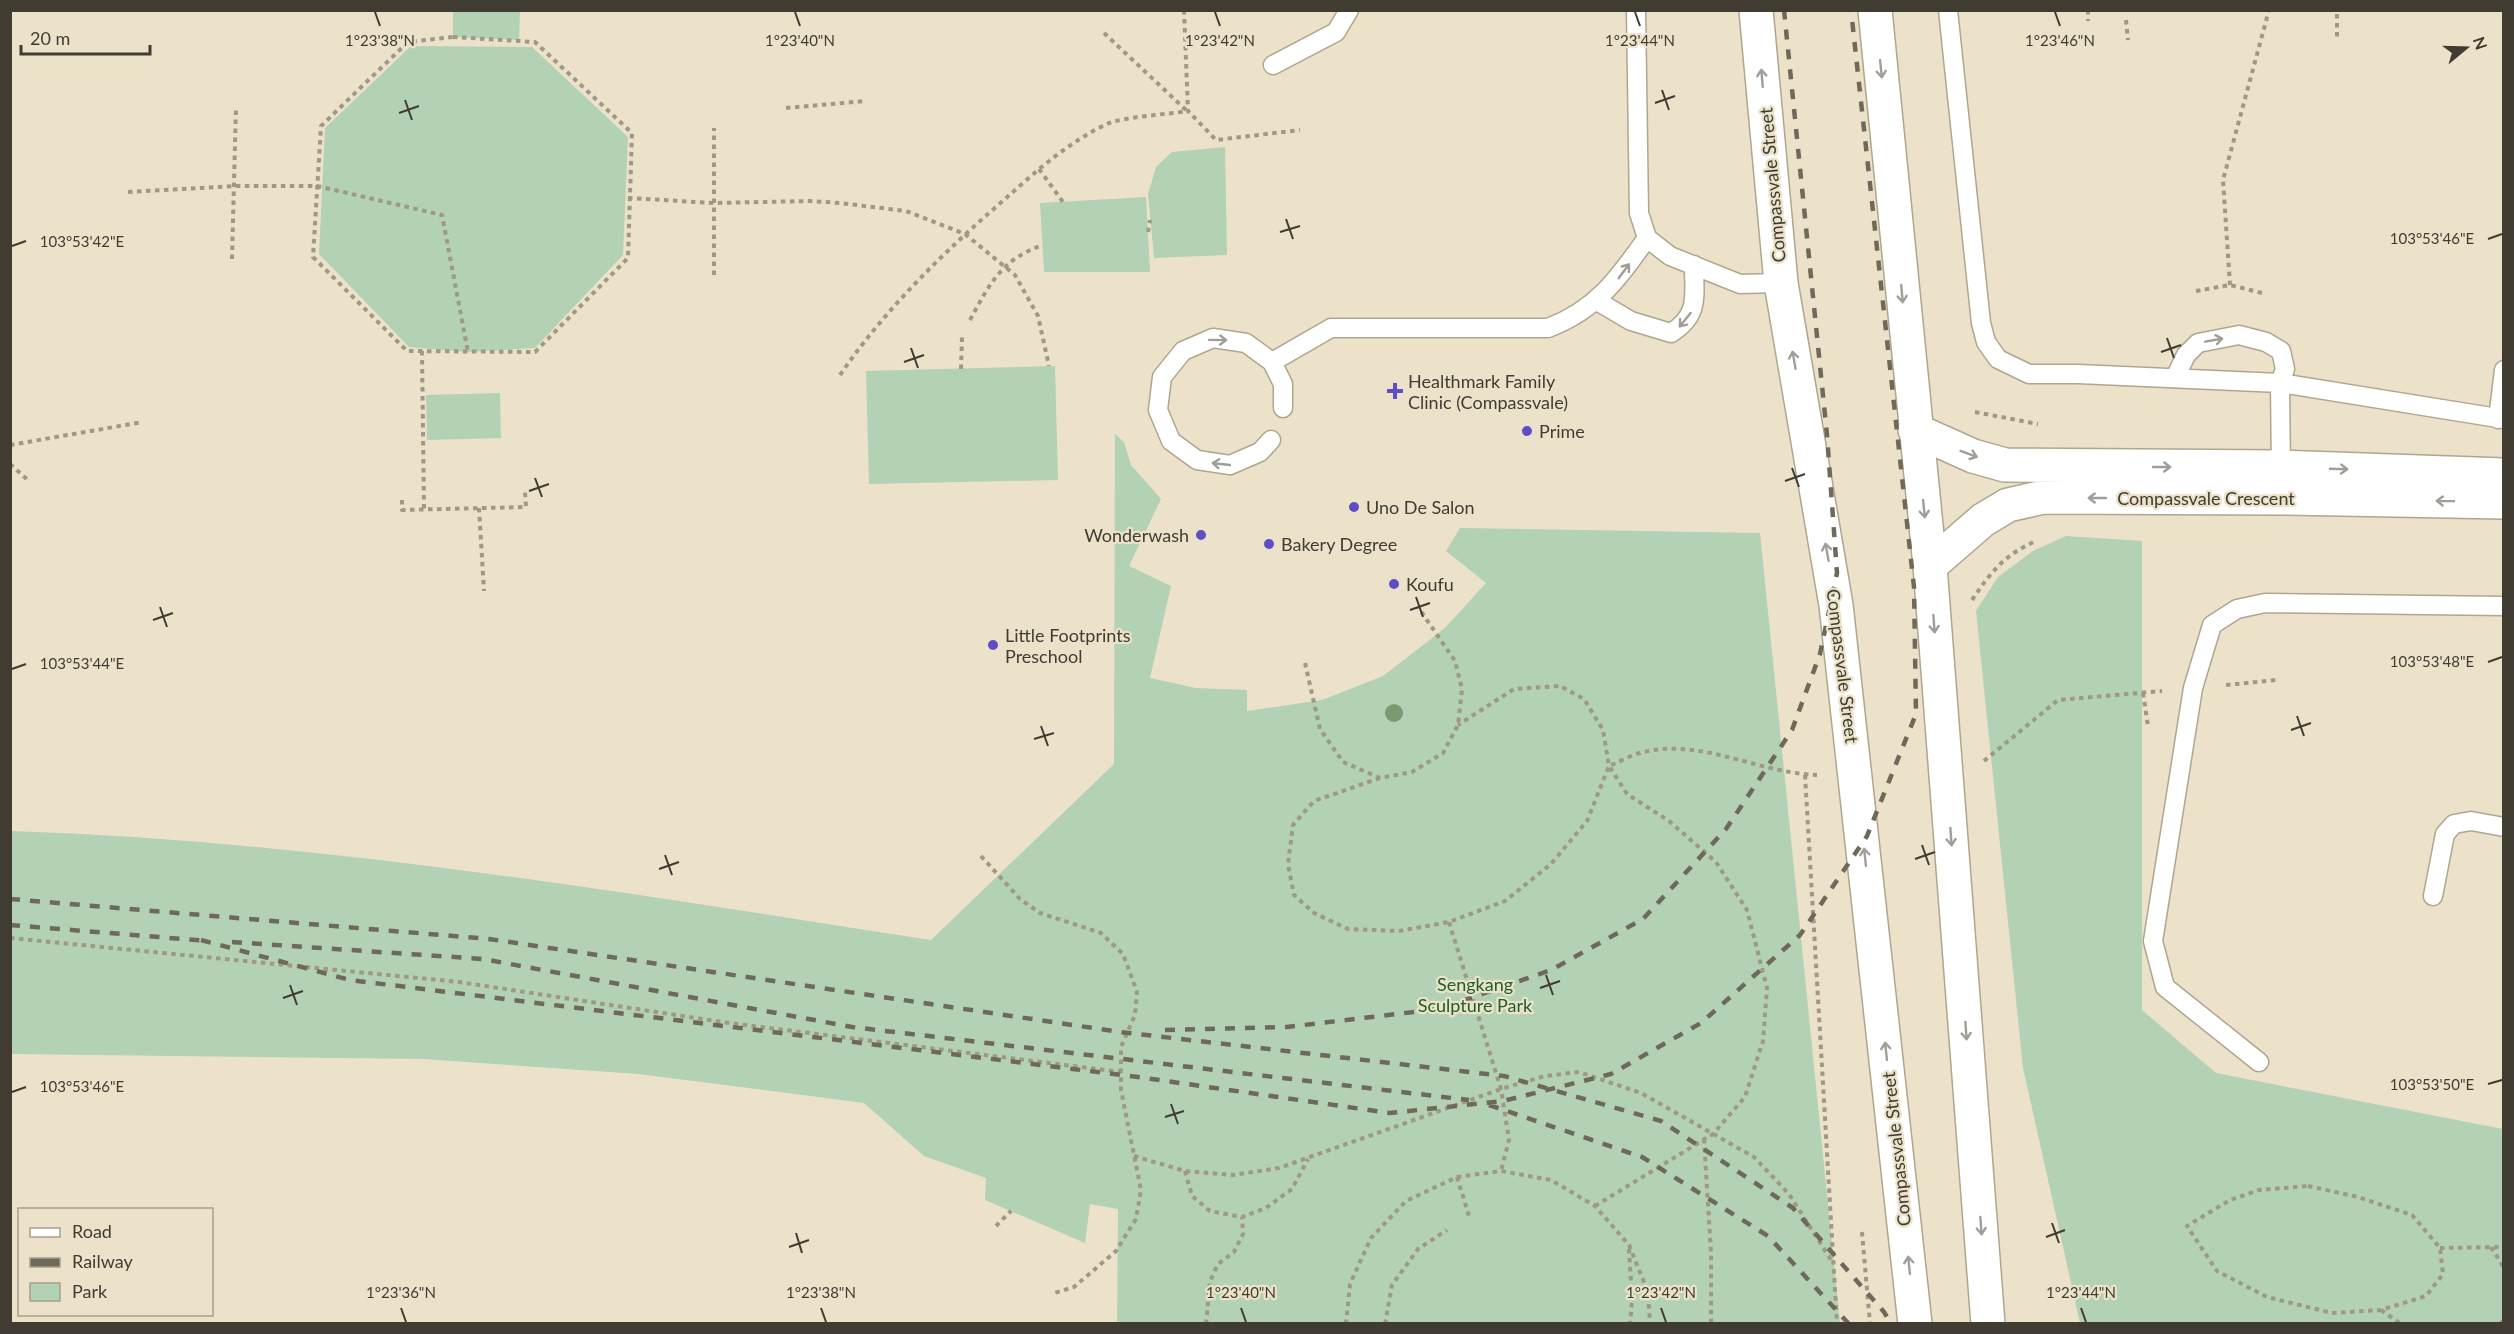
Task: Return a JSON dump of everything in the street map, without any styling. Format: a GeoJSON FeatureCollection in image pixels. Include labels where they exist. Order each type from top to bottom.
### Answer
{"type":"FeatureCollection","features":[{"type":"Feature","properties":{"kind":"street","name":"Compassvale Street"},"geometry":{"type":"LineString","coordinates":[[1756,10],[1781,283],[1836,605],[1915,1323]]}},
{"type":"Feature","properties":{"kind":"street"},"geometry":{"type":"LineString","coordinates":[[1875,10],[1930,566],[1988,1323]]}},
{"type":"Feature","properties":{"kind":"street","name":"Compassvale Crescent"},"geometry":{"type":"LineString","coordinates":[[1915,430],[1973,456],[2005,465],[2281,482],[2504,502]]}},
{"type":"Feature","properties":{"kind":"street","name":"Compassvale Crescent"},"geometry":{"type":"LineString","coordinates":[[1930,566],[1983,520],[2008,506],[2044,497],[2281,482],[2504,475]]}},
{"type":"Feature","properties":{"kind":"lane"},"geometry":{"type":"LineString","coordinates":[[1273,65],[1336,32],[1349,10]]}},
{"type":"Feature","properties":{"kind":"lane"},"geometry":{"type":"LineString","coordinates":[[1636,10],[1640,213],[1647,238],[1670,256],[1740,284],[1781,283]]}},
{"type":"Feature","properties":{"kind":"lane"},"geometry":{"type":"LineString","coordinates":[[1948,10],[1980,323],[1986,342],[1998,359],[2029,374],[2280,383],[2501,419],[2504,370]]}},
{"type":"Feature","properties":{"kind":"lane"},"geometry":{"type":"LineString","coordinates":[[1272,362],[1330,328],[1548,328],[1570,320],[1597,301],[1620,276],[1647,238]]}},
{"type":"Feature","properties":{"kind":"lane"},"geometry":{"type":"LineString","coordinates":[[1597,301],[1631,321],[1671,333],[1685,324],[1694,308],[1694,265]]}},
{"type":"Feature","properties":{"kind":"lane"},"geometry":{"type":"LineString","coordinates":[[2175,378],[2187,355],[2198,342],[2239,335],[2266,342],[2281,351],[2285,369],[2280,383],[2281,482]]}},
{"type":"Feature","properties":{"kind":"lane"},"geometry":{"type":"LineString","coordinates":[[1271,440],[1260,453],[1230,465],[1197,460],[1171,441],[1158,410],[1162,377],[1183,351],[1213,338],[1246,343],[1272,362],[1283,384],[1283,408]]}},
{"type":"Feature","properties":{"kind":"lane"},"geometry":{"type":"LineString","coordinates":[[2259,1062],[2165,987],[2153,941],[2193,688],[2212,625],[2237,609],[2265,603],[2504,606]]}},
{"type":"Feature","properties":{"kind":"lane"},"geometry":{"type":"LineString","coordinates":[[2433,896],[2445,834],[2454,824],[2471,821],[2504,827]]}},
{"type":"Feature","properties":{"kind":"path"},"geometry":{"type":"LineString","coordinates":[[1184,10],[1188,111]]}},
{"type":"Feature","properties":{"kind":"path"},"geometry":{"type":"LineString","coordinates":[[2088,10],[2088,21]]}},
{"type":"Feature","properties":{"kind":"path"},"geometry":{"type":"LineString","coordinates":[[2230,285],[2223,180],[2269,10]]}},
{"type":"Feature","properties":{"kind":"path"},"geometry":{"type":"LineString","coordinates":[[2337,14],[2337,41]]}},
{"type":"Feature","properties":{"kind":"path"},"geometry":{"type":"LineString","coordinates":[[2126,20],[2128,40]]}},
{"type":"Feature","properties":{"kind":"path"},"geometry":{"type":"LineString","coordinates":[[1104,33],[1216,140],[1300,130]]}},
{"type":"Feature","properties":{"kind":"path"},"geometry":{"type":"LineString","coordinates":[[453,37],[535,42],[632,133],[628,198],[628,258],[535,352],[406,351],[313,256],[317,186],[321,126],[408,42],[453,37]]}},
{"type":"Feature","properties":{"kind":"path"},"geometry":{"type":"LineString","coordinates":[[786,108],[866,101]]}},
{"type":"Feature","properties":{"kind":"path"},"geometry":{"type":"LineString","coordinates":[[232,259],[236,106]]}},
{"type":"Feature","properties":{"kind":"path"},"geometry":{"type":"LineString","coordinates":[[840,375],[891,310],[965,234],[1039,169],[1109,123],[1188,111]]}},
{"type":"Feature","properties":{"kind":"path"},"geometry":{"type":"LineString","coordinates":[[714,128],[714,275]]}},
{"type":"Feature","properties":{"kind":"path"},"geometry":{"type":"LineString","coordinates":[[1039,169],[1063,202]]}},
{"type":"Feature","properties":{"kind":"path"},"geometry":{"type":"LineString","coordinates":[[128,192],[234,186],[317,186],[442,215],[468,352]]}},
{"type":"Feature","properties":{"kind":"path"},"geometry":{"type":"LineString","coordinates":[[628,198],[714,203],[810,201],[884,208],[906,211],[965,234],[1015,275],[1038,316],[1049,366]]}},
{"type":"Feature","properties":{"kind":"path"},"geometry":{"type":"LineString","coordinates":[[1148,232],[1150,220]]}},
{"type":"Feature","properties":{"kind":"path"},"geometry":{"type":"LineString","coordinates":[[970,320],[983,295],[1004,266],[1022,252],[1043,245]]}},
{"type":"Feature","properties":{"kind":"path"},"geometry":{"type":"LineString","coordinates":[[2196,291],[2230,285],[2266,294]]}},
{"type":"Feature","properties":{"kind":"path"},"geometry":{"type":"LineString","coordinates":[[961,369],[962,337]]}},
{"type":"Feature","properties":{"kind":"path"},"geometry":{"type":"LineString","coordinates":[[422,351],[424,509]]}},
{"type":"Feature","properties":{"kind":"path"},"geometry":{"type":"LineString","coordinates":[[10,445],[143,422]]}},
{"type":"Feature","properties":{"kind":"path"},"geometry":{"type":"LineString","coordinates":[[10,464],[29,481]]}},
{"type":"Feature","properties":{"kind":"path"},"geometry":{"type":"LineString","coordinates":[[402,500],[402,510],[526,507],[525,492]]}},
{"type":"Feature","properties":{"kind":"path"},"geometry":{"type":"LineString","coordinates":[[478,508],[484,591]]}},
{"type":"Feature","properties":{"kind":"path"},"geometry":{"type":"LineString","coordinates":[[1972,601],[1991,571],[2020,548],[2041,539]]}},
{"type":"Feature","properties":{"kind":"path"},"geometry":{"type":"LineString","coordinates":[[1418,608],[1455,662],[1462,689],[1458,725],[1443,753],[1412,772],[1380,778],[1314,801],[1293,825],[1288,864],[1294,895],[1314,913],[1348,929],[1399,931],[1449,922],[1505,901],[1551,864],[1587,821],[1609,766],[1647,751],[1695,748],[1737,761],[1805,775],[1856,777]]}},
{"type":"Feature","properties":{"kind":"path"},"geometry":{"type":"LineString","coordinates":[[1305,663],[1320,729],[1343,762],[1380,778]]}},
{"type":"Feature","properties":{"kind":"path"},"geometry":{"type":"LineString","coordinates":[[1979,765],[2058,700],[2276,680]]}},
{"type":"Feature","properties":{"kind":"path"},"geometry":{"type":"LineString","coordinates":[[1458,725],[1514,689],[1560,686],[1584,699],[1604,730],[1609,766],[1627,794],[1669,821],[1716,861],[1747,910],[1767,988],[1763,1041],[1745,1097],[1713,1134],[1595,1206]]}},
{"type":"Feature","properties":{"kind":"path"},"geometry":{"type":"LineString","coordinates":[[2143,693],[2148,726]]}},
{"type":"Feature","properties":{"kind":"path"},"geometry":{"type":"LineString","coordinates":[[1805,775],[1837,1323]]}},
{"type":"Feature","properties":{"kind":"path"},"geometry":{"type":"LineString","coordinates":[[981,856],[1026,903],[1040,913],[1101,933],[1123,954],[1137,992],[1135,1015],[1121,1047],[1121,1090],[1141,1190],[1136,1219],[1116,1251],[1074,1287],[1052,1293]]}},
{"type":"Feature","properties":{"kind":"path"},"geometry":{"type":"LineString","coordinates":[[1449,922],[1501,1089],[1509,1140],[1501,1171]]}},
{"type":"Feature","properties":{"kind":"path"},"geometry":{"type":"LineString","coordinates":[[10,938],[459,982],[729,1023],[1121,1072]]}},
{"type":"Feature","properties":{"kind":"path"},"geometry":{"type":"LineString","coordinates":[[1134,1156],[1185,1171],[1233,1175],[1279,1168],[1501,1089],[1545,1076],[1579,1071],[1641,1093],[1754,1157],[1789,1194],[1833,1263]]}},
{"type":"Feature","properties":{"kind":"path"},"geometry":{"type":"LineString","coordinates":[[1704,1139],[1711,1254],[1711,1323]]}},
{"type":"Feature","properties":{"kind":"path"},"geometry":{"type":"LineString","coordinates":[[1185,1171],[1192,1196],[1210,1211],[1242,1216],[1266,1208],[1292,1189],[1308,1158]]}},
{"type":"Feature","properties":{"kind":"path"},"geometry":{"type":"LineString","coordinates":[[1346,1323],[1350,1284],[1371,1238],[1406,1201],[1457,1177],[1501,1171],[1551,1180],[1595,1206],[1629,1245],[1648,1292],[1650,1323]]}},
{"type":"Feature","properties":{"kind":"path"},"geometry":{"type":"LineString","coordinates":[[1457,1177],[1468,1216]]}},
{"type":"Feature","properties":{"kind":"path"},"geometry":{"type":"LineString","coordinates":[[2308,1186],[2358,1197],[2412,1215],[2440,1248],[2443,1274],[2427,1296],[2381,1310],[2332,1313],[2267,1297],[2217,1271],[2187,1226],[2230,1200],[2259,1191],[2308,1186]]}},
{"type":"Feature","properties":{"kind":"path"},"geometry":{"type":"LineString","coordinates":[[996,1226],[1011,1211]]}},
{"type":"Feature","properties":{"kind":"path"},"geometry":{"type":"LineString","coordinates":[[1206,1323],[1210,1281],[1218,1264],[1234,1252],[1244,1234],[1242,1216]]}},
{"type":"Feature","properties":{"kind":"path"},"geometry":{"type":"LineString","coordinates":[[1385,1323],[1392,1285],[1418,1249],[1447,1230]]}},
{"type":"Feature","properties":{"kind":"path"},"geometry":{"type":"LineString","coordinates":[[1629,1245],[1632,1300],[1630,1323]]}},
{"type":"Feature","properties":{"kind":"path"},"geometry":{"type":"LineString","coordinates":[[2491,1247],[2504,1268]]}},
{"type":"Feature","properties":{"kind":"path"},"geometry":{"type":"LineString","coordinates":[[2440,1248],[2504,1247]]}},
{"type":"Feature","properties":{"kind":"path"},"geometry":{"type":"LineString","coordinates":[[2381,1310],[2401,1323]]}},
{"type":"Feature","properties":{"kind":"path"},"geometry":{"type":"LineString","coordinates":[[2499,1323],[2504,1320]]}},
{"type":"Feature","properties":{"kind":"path"},"geometry":{"type":"LineString","coordinates":[[1218,1323],[1238,1323]]}},
{"type":"Feature","properties":{"kind":"green space"},"geometry":{"type":"Polygon","coordinates":[[[453,11],[520,11],[519,40],[453,37],[453,11]]]}},
{"type":"Feature","properties":{"kind":"green space"},"geometry":{"type":"Polygon","coordinates":[[[411,46],[532,47],[628,137],[623,255],[535,348],[468,352],[409,347],[319,254],[325,128],[411,46]]]}},
{"type":"Feature","properties":{"kind":"green space"},"geometry":{"type":"Polygon","coordinates":[[[1225,147],[1227,255],[1154,258],[1148,194],[1156,167],[1172,152],[1225,147]]]}},
{"type":"Feature","properties":{"kind":"green space"},"geometry":{"type":"Polygon","coordinates":[[[1146,197],[1150,272],[1044,272],[1040,203],[1146,197]]]}},
{"type":"Feature","properties":{"kind":"green space"},"geometry":{"type":"Polygon","coordinates":[[[1055,366],[1058,480],[869,484],[866,371],[1055,366]]]}},
{"type":"Feature","properties":{"kind":"green space"},"geometry":{"type":"Polygon","coordinates":[[[500,393],[501,438],[427,440],[426,395],[500,393]]]}},
{"type":"Feature","properties":{"kind":"green space","name":"Sengkang Sculpture Park"},"geometry":{"type":"Polygon","coordinates":[[[1115,434],[1124,442],[1131,465],[1161,499],[1129,566],[1171,586],[1150,678],[1196,688],[1247,690],[1247,711],[1322,700],[1383,676],[1445,628],[1486,583],[1446,551],[1460,528],[1760,533],[1840,1323],[1117,1323],[1118,1209],[1090,1204],[1085,1243],[985,1200],[986,1178],[924,1156],[864,1103],[639,1074],[423,1059],[11,1054],[11,831],[127,837],[357,857],[587,887],[931,940],[1114,764],[1115,434]]]}},
{"type":"Feature","properties":{"kind":"green space"},"geometry":{"type":"Polygon","coordinates":[[[2066,536],[2142,541],[2142,1010],[2216,1073],[2503,1129],[2503,1323],[2080,1323],[2023,1068],[1976,611],[1998,577],[2033,551],[2066,536]]]}},
{"type":"Feature","properties":{"kind":"railway"},"geometry":{"type":"LineString","coordinates":[[1165,1030],[1287,1027],[1439,1009],[1551,970],[1643,919],[1726,829],[1792,730],[1820,654],[1837,573],[1827,435],[1784,10]]}},
{"type":"Feature","properties":{"kind":"railway"},"geometry":{"type":"LineString","coordinates":[[201,940],[350,980],[1138,1077],[1390,1113],[1503,1101],[1611,1074],[1701,1023],[1800,935],[1867,836],[1916,714],[1914,587],[1851,10]]}},
{"type":"Feature","properties":{"kind":"railway"},"geometry":{"type":"LineString","coordinates":[[10,899],[489,939],[1120,1032],[1504,1076],[1661,1121],[1793,1208],[1884,1312],[1891,1324]]}},
{"type":"Feature","properties":{"kind":"railway"},"geometry":{"type":"LineString","coordinates":[[10,925],[208,941]]}},
{"type":"Feature","properties":{"kind":"railway"},"geometry":{"type":"LineString","coordinates":[[232,942],[483,959],[852,1027],[1469,1100]]}},
{"type":"Feature","properties":{"kind":"railway"},"geometry":{"type":"LineString","coordinates":[[1489,1105],[1642,1157],[1768,1236],[1849,1324]]}},
{"type":"Feature","properties":{"kind":"place","name":"Healthmark Family Clinic (Compassvale)"},"geometry":{"type":"Point","coordinates":[1395,391]}},
{"type":"Feature","properties":{"kind":"place","name":"Prime"},"geometry":{"type":"Point","coordinates":[1527,431]}},
{"type":"Feature","properties":{"kind":"place","name":"Uno De Salon"},"geometry":{"type":"Point","coordinates":[1354,507]}},
{"type":"Feature","properties":{"kind":"place","name":"Wonderwash"},"geometry":{"type":"Point","coordinates":[1201,535]}},
{"type":"Feature","properties":{"kind":"place","name":"Bakery Degree"},"geometry":{"type":"Point","coordinates":[1269,544]}},
{"type":"Feature","properties":{"kind":"place","name":"Koufu"},"geometry":{"type":"Point","coordinates":[1394,584]}},
{"type":"Feature","properties":{"kind":"place","name":"Little Footprints Preschool"},"geometry":{"type":"Point","coordinates":[993,645]}}]}
